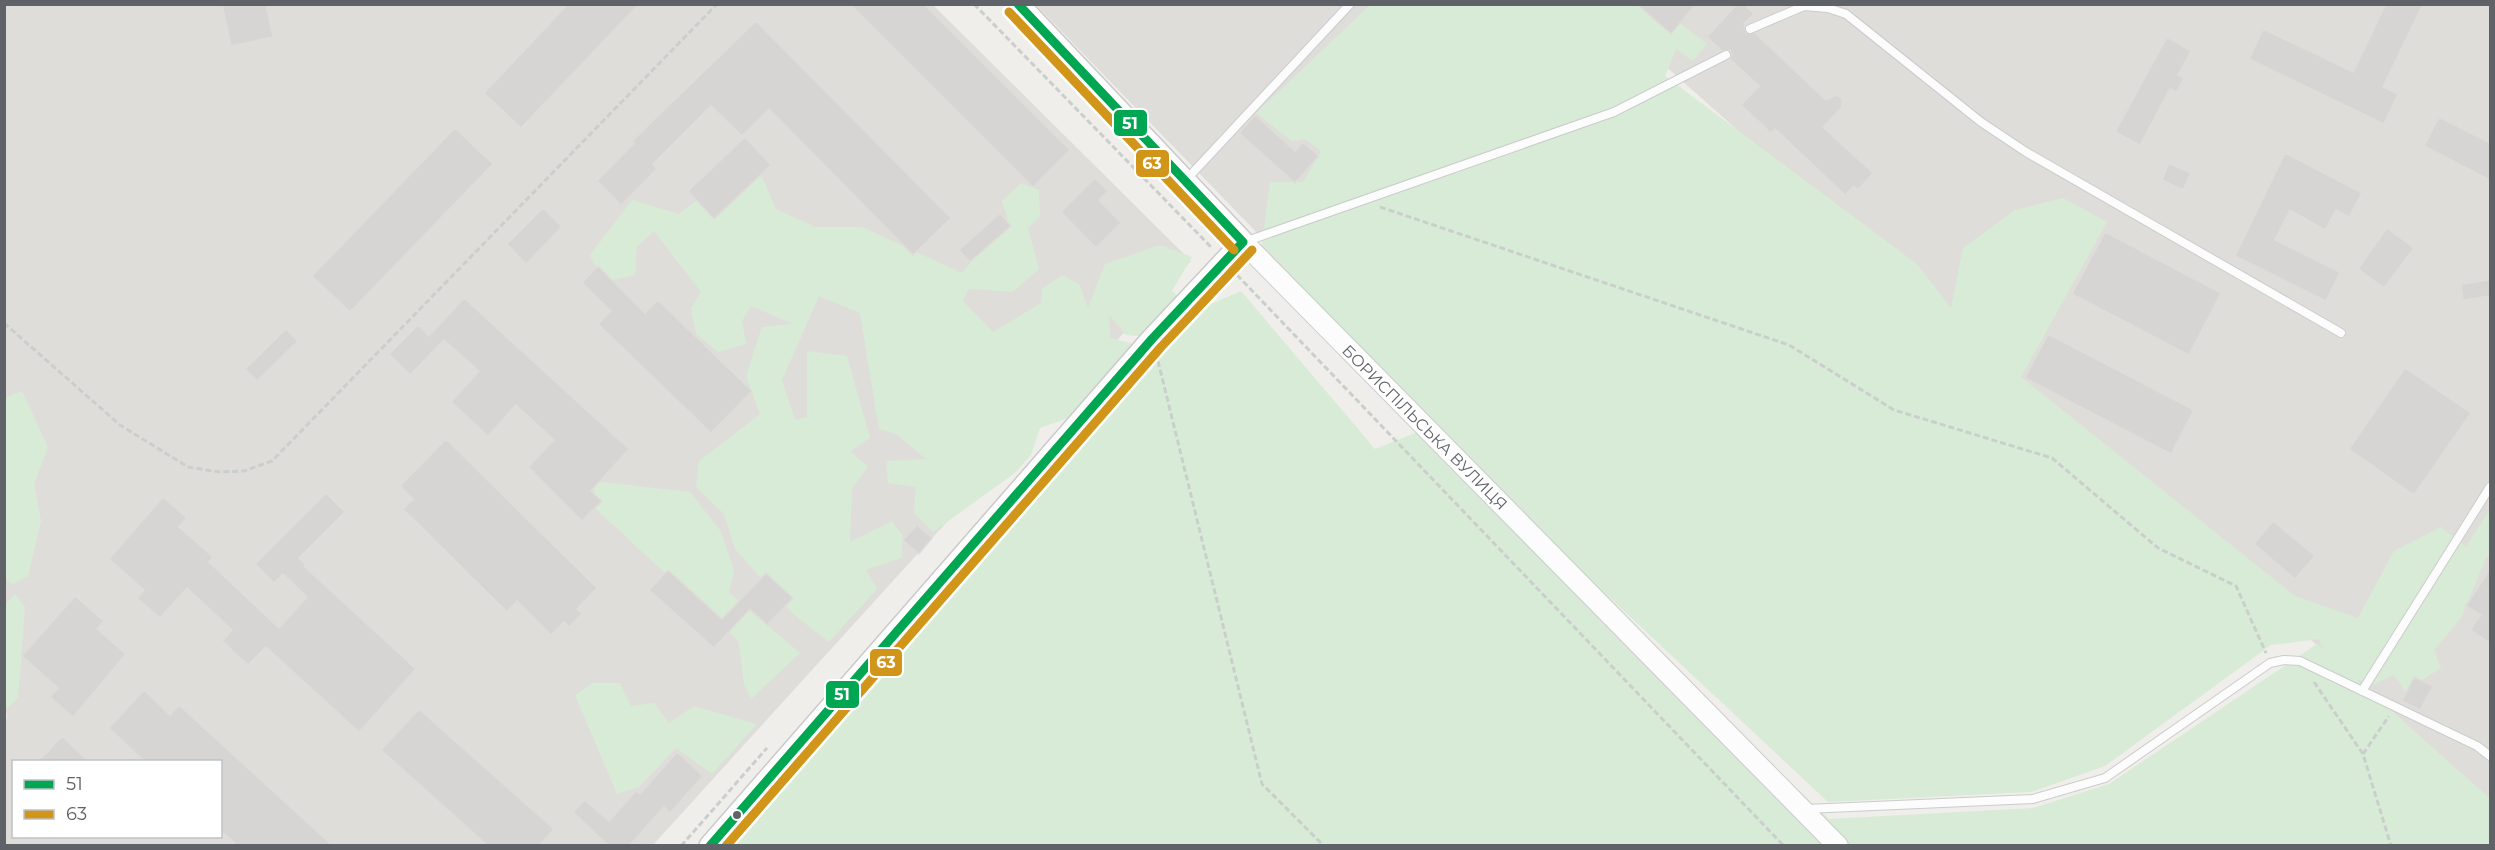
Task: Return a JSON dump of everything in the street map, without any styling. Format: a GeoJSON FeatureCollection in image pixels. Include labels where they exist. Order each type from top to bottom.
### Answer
{"type":"FeatureCollection","features":[{"type":"Feature","properties":{"kind":"main road","name":"БОРИСПІЛЬСЬКА ВУЛИЦЯ"},"geometry":{"type":"LineString","coordinates":[[1018,4],[1243,242]]}},
{"type":"Feature","properties":{"kind":"main road"},"geometry":{"type":"LineString","coordinates":[[710,846],[1152,339],[1243,242]]}},
{"type":"Feature","properties":{"kind":"street","name":"БОРИСПІЛЬСЬКА ВУЛИЦЯ"},"geometry":{"type":"LineString","coordinates":[[1243,242],[1838,846]]}},
{"type":"Feature","properties":{"kind":"lane"},"geometry":{"type":"LineString","coordinates":[[1185,181],[1350,4]]}},
{"type":"Feature","properties":{"kind":"lane"},"geometry":{"type":"LineString","coordinates":[[1750,29],[1803,6],[1828,8],[1846,14],[1981,122],[2026,152],[2341,333]]}},
{"type":"Feature","properties":{"kind":"lane"},"geometry":{"type":"LineString","coordinates":[[1243,242],[1614,112],[1726,55]]}},
{"type":"Feature","properties":{"kind":"lane"},"geometry":{"type":"LineString","coordinates":[[2362,691],[2490,487]]}},
{"type":"Feature","properties":{"kind":"lane"},"geometry":{"type":"LineString","coordinates":[[1802,809],[2033,799],[2105,778],[2270,663],[2284,660],[2300,661],[2477,746],[2490,756]]}},
{"type":"Feature","properties":{"kind":"path"},"geometry":{"type":"LineString","coordinates":[[4,323],[120,425],[188,467],[220,472],[244,471],[272,460],[717,4]]}},
{"type":"Feature","properties":{"kind":"path"},"geometry":{"type":"LineString","coordinates":[[974,4],[1225,262],[1784,846]]}},
{"type":"Feature","properties":{"kind":"path"},"geometry":{"type":"LineString","coordinates":[[1361,201],[1789,345],[1894,410],[2052,458],[2158,548],[2236,586],[2270,663]]}},
{"type":"Feature","properties":{"kind":"path"},"geometry":{"type":"LineString","coordinates":[[1152,339],[1262,784],[1324,846]]}},
{"type":"Feature","properties":{"kind":"path"},"geometry":{"type":"LineString","coordinates":[[2300,661],[2363,754],[2391,846]]}},
{"type":"Feature","properties":{"kind":"path"},"geometry":{"type":"LineString","coordinates":[[2363,754],[2395,707]]}},
{"type":"Feature","properties":{"kind":"shaded area"},"geometry":{"type":"Polygon","coordinates":[[[5,5],[933,5],[1191,261],[932,538],[653,845],[5,846],[4,742],[7,714],[4,712],[5,5]]]}},
{"type":"Feature","properties":{"kind":"shaded area"},"geometry":{"type":"Polygon","coordinates":[[[1036,5],[1474,5],[1259,235],[1036,5]]]}},
{"type":"Feature","properties":{"kind":"shaded area"},"geometry":{"type":"Polygon","coordinates":[[[1582,5],[2490,5],[2490,799],[1671,71],[1582,5]]]}},
{"type":"Feature","properties":{"kind":"green space"},"geometry":{"type":"Polygon","coordinates":[[[1370,5],[1656,5],[1707,44],[1693,61],[1676,49],[1665,76],[1917,264],[1951,308],[1963,248],[2015,210],[2063,198],[2107,222],[2021,377],[2295,596],[2358,618],[2394,551],[2441,527],[2466,547],[2487,514],[2490,513],[2490,555],[2486,558],[2461,618],[2434,650],[2441,668],[2405,691],[2394,675],[2372,685],[2356,679],[2490,799],[2490,845],[719,846],[1204,307],[1241,291],[1375,449],[1420,431],[1829,819],[2033,808],[2109,784],[2317,644],[2323,649],[2319,639],[2271,645],[2105,766],[2031,792],[1828,802],[1518,512],[1261,251],[1270,182],[1303,182],[1321,151],[1305,139],[1292,141],[1256,113],[1370,5]]]}},
{"type":"Feature","properties":{"kind":"green space"},"geometry":{"type":"Polygon","coordinates":[[[762,177],[776,209],[815,227],[862,227],[962,273],[1008,219],[1002,201],[1021,183],[1039,190],[1040,216],[1028,228],[1039,269],[1013,292],[969,289],[963,301],[993,332],[1041,303],[1042,289],[1062,275],[1079,284],[1088,308],[1105,264],[1160,245],[1192,257],[1172,291],[1184,302],[1149,337],[1126,335],[1109,315],[1110,338],[1131,343],[1127,361],[1076,415],[1040,428],[1031,455],[1015,473],[933,532],[914,513],[916,487],[888,483],[886,461],[926,459],[896,434],[879,429],[860,313],[819,296],[782,380],[795,420],[807,417],[807,351],[847,356],[870,438],[850,451],[868,467],[852,488],[850,542],[892,521],[903,536],[901,558],[866,570],[877,589],[829,642],[792,613],[735,549],[724,514],[696,487],[699,461],[760,414],[746,376],[762,327],[793,324],[751,306],[742,321],[746,344],[718,352],[696,334],[691,308],[701,292],[654,231],[637,247],[635,275],[603,282],[590,255],[632,200],[679,214],[698,200],[718,190],[762,177]]]}},
{"type":"Feature","properties":{"kind":"green space"},"geometry":{"type":"Polygon","coordinates":[[[22,391],[48,447],[34,484],[41,521],[28,576],[13,584],[5,580],[4,399],[22,391]]]}},
{"type":"Feature","properties":{"kind":"green space"},"geometry":{"type":"Polygon","coordinates":[[[593,481],[690,492],[720,530],[734,570],[729,593],[800,653],[751,699],[744,684],[739,642],[597,510],[593,481]]]}},
{"type":"Feature","properties":{"kind":"green space"},"geometry":{"type":"Polygon","coordinates":[[[15,594],[25,607],[18,698],[5,710],[5,604],[15,594]]]}},
{"type":"Feature","properties":{"kind":"green space"},"geometry":{"type":"Polygon","coordinates":[[[593,683],[620,683],[631,706],[654,703],[669,723],[694,706],[757,724],[712,774],[676,748],[639,787],[617,794],[575,695],[593,683]]]}},
{"type":"Feature","properties":{"kind":"building"},"geometry":{"type":"Polygon","coordinates":[[[222,4],[266,4],[273,37],[231,46],[222,4]]]}},
{"type":"Feature","properties":{"kind":"building"},"geometry":{"type":"Polygon","coordinates":[[[568,4],[639,4],[521,128],[484,93],[568,4]]]}},
{"type":"Feature","properties":{"kind":"building"},"geometry":{"type":"Polygon","coordinates":[[[850,4],[924,4],[1070,150],[1033,187],[850,4]]]}},
{"type":"Feature","properties":{"kind":"building"},"geometry":{"type":"Polygon","coordinates":[[[1637,4],[1696,4],[1671,34],[1637,4]]]}},
{"type":"Feature","properties":{"kind":"building"},"geometry":{"type":"Polygon","coordinates":[[[1737,4],[1744,4],[1754,14],[1744,23],[1746,33],[1755,33],[1826,100],[1836,95],[1842,98],[1842,107],[1823,127],[1873,173],[1858,190],[1854,186],[1845,195],[1775,129],[1771,133],[1741,105],[1759,86],[1730,59],[1732,55],[1730,50],[1722,51],[1707,37],[1737,4]]]}},
{"type":"Feature","properties":{"kind":"building"},"geometry":{"type":"Polygon","coordinates":[[[2386,4],[2423,4],[2383,87],[2398,94],[2384,124],[2249,59],[2263,29],[2353,72],[2386,4]]]}},
{"type":"Feature","properties":{"kind":"building"},"geometry":{"type":"Polygon","coordinates":[[[756,21],[951,218],[913,255],[769,109],[742,136],[711,106],[653,164],[657,169],[621,205],[597,181],[634,143],[632,141],[756,21]]]}},
{"type":"Feature","properties":{"kind":"building"},"geometry":{"type":"Polygon","coordinates":[[[2167,37],[2191,51],[2178,75],[2184,78],[2177,92],[2170,89],[2140,145],[2115,132],[2167,37]]]}},
{"type":"Feature","properties":{"kind":"building"},"geometry":{"type":"Polygon","coordinates":[[[1255,115],[1295,151],[1303,142],[1319,156],[1295,183],[1239,133],[1255,115]]]}},
{"type":"Feature","properties":{"kind":"building"},"geometry":{"type":"Polygon","coordinates":[[[2439,117],[2490,143],[2490,180],[2424,146],[2439,117]]]}},
{"type":"Feature","properties":{"kind":"building"},"geometry":{"type":"Polygon","coordinates":[[[455,128],[493,164],[350,312],[312,276],[455,128]]]}},
{"type":"Feature","properties":{"kind":"building"},"geometry":{"type":"Polygon","coordinates":[[[745,137],[771,165],[714,219],[688,191],[745,137]]]}},
{"type":"Feature","properties":{"kind":"building"},"geometry":{"type":"Polygon","coordinates":[[[2285,153],[2362,193],[2349,217],[2336,210],[2325,230],[2290,210],[2275,240],[2340,272],[2326,301],[2235,256],[2285,153]]]}},
{"type":"Feature","properties":{"kind":"building"},"geometry":{"type":"Polygon","coordinates":[[[2169,163],[2191,173],[2183,190],[2162,180],[2169,163]]]}},
{"type":"Feature","properties":{"kind":"building"},"geometry":{"type":"Polygon","coordinates":[[[1095,178],[1108,191],[1099,200],[1121,223],[1096,248],[1061,212],[1095,178]]]}},
{"type":"Feature","properties":{"kind":"building"},"geometry":{"type":"Polygon","coordinates":[[[543,208],[562,227],[526,264],[507,244],[543,208]]]}},
{"type":"Feature","properties":{"kind":"building"},"geometry":{"type":"Polygon","coordinates":[[[1000,213],[1011,226],[970,262],[959,250],[1000,213]]]}},
{"type":"Feature","properties":{"kind":"building"},"geometry":{"type":"Polygon","coordinates":[[[2387,228],[2414,248],[2384,288],[2358,269],[2387,228]]]}},
{"type":"Feature","properties":{"kind":"building"},"geometry":{"type":"Polygon","coordinates":[[[2105,232],[2221,293],[2189,355],[2072,294],[2105,232]]]}},
{"type":"Feature","properties":{"kind":"building"},"geometry":{"type":"Polygon","coordinates":[[[598,266],[645,313],[658,300],[752,391],[711,433],[598,324],[611,311],[582,283],[598,266]]]}},
{"type":"Feature","properties":{"kind":"building"},"geometry":{"type":"Polygon","coordinates":[[[2490,280],[2490,296],[2463,300],[2461,284],[2490,280]]]}},
{"type":"Feature","properties":{"kind":"building"},"geometry":{"type":"Polygon","coordinates":[[[464,298],[629,449],[591,491],[602,501],[582,521],[528,467],[554,440],[516,405],[488,436],[451,402],[479,371],[444,340],[410,375],[389,354],[418,325],[429,336],[464,298]]]}},
{"type":"Feature","properties":{"kind":"building"},"geometry":{"type":"Polygon","coordinates":[[[286,329],[298,341],[257,381],[245,369],[286,329]]]}},
{"type":"Feature","properties":{"kind":"building"},"geometry":{"type":"Polygon","coordinates":[[[2048,334],[2194,410],[2171,454],[2025,378],[2048,334]]]}},
{"type":"Feature","properties":{"kind":"building"},"geometry":{"type":"Polygon","coordinates":[[[2405,368],[2471,413],[2414,495],[2349,449],[2405,368]]]}},
{"type":"Feature","properties":{"kind":"building"},"geometry":{"type":"Polygon","coordinates":[[[446,439],[597,588],[577,609],[582,614],[569,627],[564,622],[551,635],[517,601],[507,612],[403,509],[413,499],[400,486],[446,439]]]}},
{"type":"Feature","properties":{"kind":"building"},"geometry":{"type":"Polygon","coordinates":[[[326,493],[345,512],[299,558],[305,564],[304,566],[416,669],[359,732],[266,647],[248,665],[222,641],[232,630],[187,588],[160,618],[137,598],[144,590],[109,559],[163,497],[187,518],[179,527],[213,557],[209,562],[279,628],[307,597],[283,574],[274,583],[255,564],[326,493]]]}},
{"type":"Feature","properties":{"kind":"building"},"geometry":{"type":"Polygon","coordinates":[[[2273,521],[2315,556],[2295,579],[2254,544],[2273,521]]]}},
{"type":"Feature","properties":{"kind":"building"},"geometry":{"type":"Polygon","coordinates":[[[917,525],[932,538],[919,554],[903,540],[917,525]]]}},
{"type":"Feature","properties":{"kind":"building"},"geometry":{"type":"Polygon","coordinates":[[[2490,569],[2490,643],[2470,630],[2481,615],[2466,606],[2490,569]]]}},
{"type":"Feature","properties":{"kind":"building"},"geometry":{"type":"Polygon","coordinates":[[[668,570],[722,619],[766,573],[793,598],[767,625],[750,609],[714,648],[649,590],[668,570]]]}},
{"type":"Feature","properties":{"kind":"building"},"geometry":{"type":"Polygon","coordinates":[[[75,596],[104,621],[97,629],[126,654],[73,717],[50,697],[58,688],[22,656],[75,596]]]}},
{"type":"Feature","properties":{"kind":"building"},"geometry":{"type":"Polygon","coordinates":[[[2414,677],[2433,686],[2420,710],[2402,701],[2414,677]]]}},
{"type":"Feature","properties":{"kind":"building"},"geometry":{"type":"Polygon","coordinates":[[[144,690],[170,715],[179,705],[333,846],[238,846],[222,832],[222,760],[143,760],[109,728],[144,690]]]}},
{"type":"Feature","properties":{"kind":"building"},"geometry":{"type":"Polygon","coordinates":[[[419,709],[554,829],[539,846],[488,846],[381,750],[419,709]]]}},
{"type":"Feature","properties":{"kind":"building"},"geometry":{"type":"Polygon","coordinates":[[[62,736],[87,760],[40,760],[62,736]]]}},
{"type":"Feature","properties":{"kind":"building"},"geometry":{"type":"Polygon","coordinates":[[[677,752],[703,776],[670,813],[664,807],[629,846],[609,846],[573,812],[585,800],[609,821],[636,791],[640,794],[677,752]]]}},
{"type":"Feature","properties":{"kind":"transit line","name":"51"},"geometry":{"type":"LineString","coordinates":[[1018,4],[1243,242]]}},
{"type":"Feature","properties":{"kind":"transit line","name":"63"},"geometry":{"type":"LineString","coordinates":[[1009,12],[1234,250]]}},
{"type":"Feature","properties":{"kind":"transit line","name":"51"},"geometry":{"type":"LineString","coordinates":[[710,846],[1152,339],[1243,242]]}},
{"type":"Feature","properties":{"kind":"transit line","name":"63"},"geometry":{"type":"LineString","coordinates":[[726,846],[1161,347],[1252,250]]}}]}
